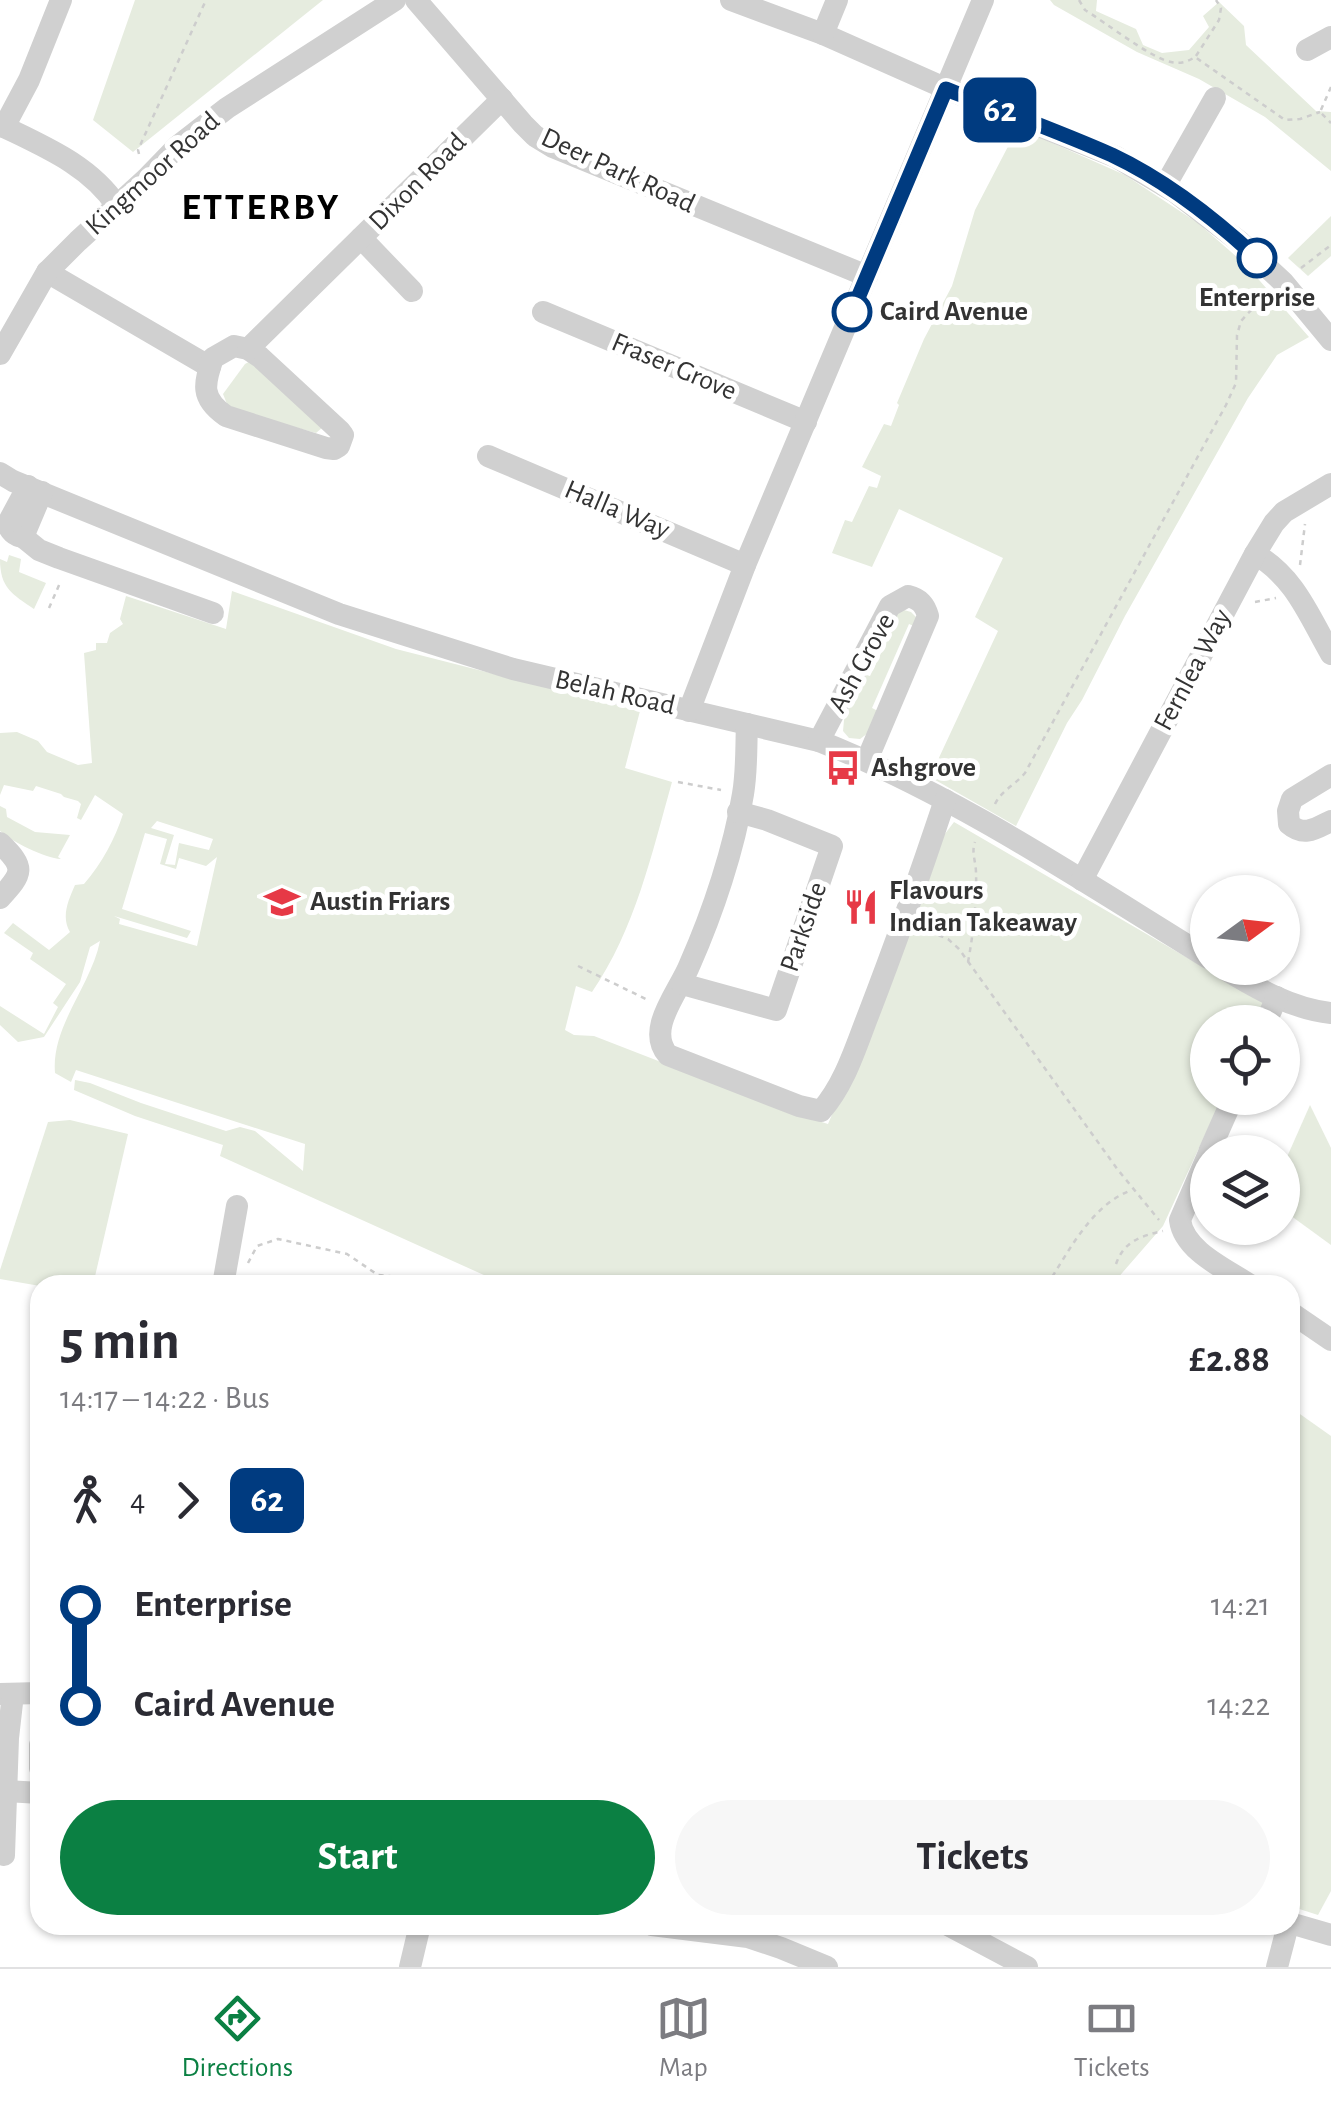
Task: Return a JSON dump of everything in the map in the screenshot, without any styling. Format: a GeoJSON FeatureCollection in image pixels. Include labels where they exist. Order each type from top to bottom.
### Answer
{"type":"FeatureCollection","features":[{"type":"Feature","properties":{"kind":"street"},"geometry":{"type":"LineString","coordinates":[[61,0],[28,80],[2,126],[81,168],[117,206]]}},
{"type":"Feature","properties":{"kind":"street","name":"Kingmoor Road"},"geometry":{"type":"LineString","coordinates":[[0,354],[47,272],[178,146],[227,108],[395,0]]}},
{"type":"Feature","properties":{"kind":"street","name":"Deer Park Road"},"geometry":{"type":"LineString","coordinates":[[416,0],[535,136],[552,147],[867,276]]}},
{"type":"Feature","properties":{"kind":"street"},"geometry":{"type":"LineString","coordinates":[[731,0],[823,34],[946,89],[1116,157],[1165,186],[1240,242],[1283,282],[1331,340]]}},
{"type":"Feature","properties":{"kind":"street"},"geometry":{"type":"LineString","coordinates":[[823,34],[837,0]]}},
{"type":"Feature","properties":{"kind":"street"},"geometry":{"type":"LineString","coordinates":[[689,711],[745,565],[983,0]]}},
{"type":"Feature","properties":{"kind":"street"},"geometry":{"type":"LineString","coordinates":[[1307,50],[1330,39]]}},
{"type":"Feature","properties":{"kind":"street"},"geometry":{"type":"LineString","coordinates":[[1165,186],[1214,98]]}},
{"type":"Feature","properties":{"kind":"street","name":"Dixon Road"},"geometry":{"type":"LineString","coordinates":[[210,367],[213,358],[224,350],[234,346],[248,349],[502,99]]}},
{"type":"Feature","properties":{"kind":"street"},"geometry":{"type":"LineString","coordinates":[[361,238],[412,291]]}},
{"type":"Feature","properties":{"kind":"street"},"geometry":{"type":"LineString","coordinates":[[47,272],[210,367],[204,382],[207,392],[226,416],[326,448],[339,446],[343,436],[340,431],[248,349]]}},
{"type":"Feature","properties":{"kind":"street","name":"Fraser Grove"},"geometry":{"type":"LineString","coordinates":[[543,312],[806,422]]}},
{"type":"Feature","properties":{"kind":"street","name":"Halla Way"},"geometry":{"type":"LineString","coordinates":[[488,456],[745,565]]}},
{"type":"Feature","properties":{"kind":"street","name":"Belah Road"},"geometry":{"type":"LineString","coordinates":[[0,473],[339,614],[513,669],[819,740],[867,760],[986,822],[1190,947]]}},
{"type":"Feature","properties":{"kind":"street","name":"Fernlea Way"},"geometry":{"type":"LineString","coordinates":[[1082,880],[1274,523],[1284,512],[1331,484]]}},
{"type":"Feature","properties":{"kind":"street"},"geometry":{"type":"LineString","coordinates":[[35,490],[8,523],[12,532],[38,550],[213,613]]}},
{"type":"Feature","properties":{"kind":"street"},"geometry":{"type":"LineString","coordinates":[[1256,554],[1282,572],[1331,654]]}},
{"type":"Feature","properties":{"kind":"street","name":"Ash Grove"},"geometry":{"type":"LineString","coordinates":[[819,740],[890,606],[908,596],[915,598],[922,602],[928,616],[867,760]]}},
{"type":"Feature","properties":{"kind":"street"},"geometry":{"type":"LineString","coordinates":[[746,724],[740,803],[717,893],[682,984],[658,1031],[668,1054],[800,1106],[821,1111],[833,1097],[905,922],[945,800]]}},
{"type":"Feature","properties":{"kind":"street"},"geometry":{"type":"LineString","coordinates":[[1331,776],[1292,799],[1288,818],[1289,824],[1304,832],[1331,821]]}},
{"type":"Feature","properties":{"kind":"street","name":"Parkside"},"geometry":{"type":"LineString","coordinates":[[682,984],[776,1010],[832,846],[767,820],[740,803]]}},
{"type":"Feature","properties":{"kind":"street"},"geometry":{"type":"LineString","coordinates":[[0,843],[15,858],[20,871],[0,898]]}},
{"type":"Feature","properties":{"kind":"street"},"geometry":{"type":"LineString","coordinates":[[1254,985],[1301,1007],[1331,1013]]}},
{"type":"Feature","properties":{"kind":"street"},"geometry":{"type":"LineString","coordinates":[[1274,1005],[1277,998]]}},
{"type":"Feature","properties":{"kind":"street"},"geometry":{"type":"LineString","coordinates":[[1190,1196],[1180,1220],[1181,1230],[1190,1243]]}},
{"type":"Feature","properties":{"kind":"street"},"geometry":{"type":"LineString","coordinates":[[225,1275],[237,1206]]}},
{"type":"Feature","properties":{"kind":"street"},"geometry":{"type":"LineString","coordinates":[[1192,1245],[1236,1275]]}},
{"type":"Feature","properties":{"kind":"street"},"geometry":{"type":"LineString","coordinates":[[1300,1319],[1331,1340]]}},
{"type":"Feature","properties":{"kind":"street"},"geometry":{"type":"LineString","coordinates":[[4,1855],[6,1694]]}},
{"type":"Feature","properties":{"kind":"street"},"geometry":{"type":"LineString","coordinates":[[6,1791],[30,1792]]}},
{"type":"Feature","properties":{"kind":"street"},"geometry":{"type":"LineString","coordinates":[[1300,1927],[1331,1935]]}},
{"type":"Feature","properties":{"kind":"street"},"geometry":{"type":"LineString","coordinates":[[410,1967],[418,1935]]}},
{"type":"Feature","properties":{"kind":"street"},"geometry":{"type":"LineString","coordinates":[[738,1935],[828,1967]]}},
{"type":"Feature","properties":{"kind":"street"},"geometry":{"type":"LineString","coordinates":[[967,1935],[1026,1967]]}},
{"type":"Feature","properties":{"kind":"street"},"geometry":{"type":"LineString","coordinates":[[1277,1967],[1286,1935]]}},
{"type":"Feature","properties":{"kind":"path"},"geometry":{"type":"LineString","coordinates":[[146,179],[138,150],[206,0]]}},
{"type":"Feature","properties":{"kind":"path"},"geometry":{"type":"LineString","coordinates":[[1079,0],[1086,10],[1164,61],[1177,64],[1195,57],[1219,20],[1221,8],[1216,0]]}},
{"type":"Feature","properties":{"kind":"path"},"geometry":{"type":"LineString","coordinates":[[1195,57],[1285,120],[1320,112],[1331,87]]}},
{"type":"Feature","properties":{"kind":"path"},"geometry":{"type":"LineString","coordinates":[[1320,112],[1331,123]]}},
{"type":"Feature","properties":{"kind":"path"},"geometry":{"type":"LineString","coordinates":[[968,962],[976,884],[973,845],[1002,792],[1025,773],[1226,405],[1236,382],[1241,321],[1268,291],[1331,245]]}},
{"type":"Feature","properties":{"kind":"path"},"geometry":{"type":"LineString","coordinates":[[1226,608],[1297,593],[1308,497]]}},
{"type":"Feature","properties":{"kind":"path"},"geometry":{"type":"LineString","coordinates":[[678,782],[740,803]]}},
{"type":"Feature","properties":{"kind":"path"},"geometry":{"type":"LineString","coordinates":[[905,922],[955,944],[1134,1190],[1170,1230],[1127,1244],[1116,1264]]}},
{"type":"Feature","properties":{"kind":"path"},"geometry":{"type":"LineString","coordinates":[[578,966],[667,1010]]}},
{"type":"Feature","properties":{"kind":"path"},"geometry":{"type":"LineString","coordinates":[[1054,1275],[1101,1208],[1134,1190]]}},
{"type":"Feature","properties":{"kind":"path"},"geometry":{"type":"LineString","coordinates":[[246,1275],[246,1265],[257,1246],[278,1239],[347,1254],[378,1275]]}},
{"type":"Feature","properties":{"kind":"shaded area"},"geometry":{"type":"Polygon","coordinates":[[[135,0],[323,0],[133,152],[93,120],[135,0]]]}},
{"type":"Feature","properties":{"kind":"shaded area"},"geometry":{"type":"Polygon","coordinates":[[[1050,0],[1097,0],[1096,11],[1136,29],[1143,45],[1162,53],[1189,50],[1209,27],[1203,16],[1219,2],[1244,26],[1246,45],[1316,111],[1331,112],[1331,171],[1265,117],[1199,79],[1137,52],[1050,0]]]}},
{"type":"Feature","properties":{"kind":"shaded area"},"geometry":{"type":"Polygon","coordinates":[[[1023,130],[1125,175],[1198,223],[1246,265],[1309,337],[1277,355],[1248,398],[1067,723],[1016,826],[930,777],[998,631],[975,617],[1003,558],[899,509],[872,567],[832,553],[845,520],[852,522],[869,486],[877,488],[881,476],[862,467],[884,424],[891,426],[924,339],[952,286],[975,210],[1015,133],[1023,130]]]}},
{"type":"Feature","properties":{"kind":"shaded area"},"geometry":{"type":"Polygon","coordinates":[[[1331,216],[1331,256],[1308,276],[1288,258],[1331,216]]]}},
{"type":"Feature","properties":{"kind":"shaded area"},"geometry":{"type":"Polygon","coordinates":[[[254,359],[323,427],[316,433],[229,409],[223,394],[245,364],[254,359]]]}},
{"type":"Feature","properties":{"kind":"shaded area"},"geometry":{"type":"Polygon","coordinates":[[[9,555],[21,559],[19,572],[46,583],[34,609],[5,584],[0,559],[7,562],[9,555]]]}},
{"type":"Feature","properties":{"kind":"shaded area"},"geometry":{"type":"Polygon","coordinates":[[[232,591],[396,649],[640,711],[625,768],[672,782],[641,890],[620,943],[592,992],[576,986],[565,1030],[574,1035],[594,1036],[790,1112],[828,1124],[877,1009],[938,843],[954,822],[1190,959],[1190,985],[1234,985],[1265,1003],[1190,1005],[1190,1115],[1214,1115],[1205,1135],[1190,1135],[1190,1167],[1163,1226],[1120,1275],[484,1275],[220,1156],[223,1145],[135,1116],[74,1090],[75,1080],[90,1083],[226,1131],[240,1127],[255,1131],[303,1171],[305,1144],[76,1070],[71,1082],[55,1073],[59,1039],[100,941],[90,947],[80,982],[44,1037],[18,1042],[0,1025],[0,1006],[44,1034],[58,1007],[53,1003],[66,984],[30,959],[33,953],[4,933],[13,923],[49,950],[70,932],[66,915],[75,885],[84,884],[97,868],[123,814],[95,795],[81,820],[77,818],[81,804],[78,801],[36,786],[33,791],[4,785],[0,795],[0,733],[17,732],[38,741],[47,752],[78,765],[92,763],[84,653],[96,650],[96,643],[107,643],[110,633],[123,624],[120,619],[126,596],[226,629],[232,591]],[[157,821],[151,828],[174,835],[165,864],[175,865],[179,843],[209,850],[213,839],[157,821]],[[145,833],[122,909],[191,931],[187,938],[114,916],[120,919],[119,924],[197,946],[217,857],[206,866],[179,858],[176,869],[160,864],[167,839],[145,833]]]}},
{"type":"Feature","properties":{"kind":"shaded area"},"geometry":{"type":"Polygon","coordinates":[[[904,610],[916,617],[916,627],[909,624],[872,708],[878,711],[868,733],[860,739],[849,738],[843,731],[844,720],[863,674],[870,676],[898,618],[893,614],[904,610]]]}},
{"type":"Feature","properties":{"kind":"shaded area"},"geometry":{"type":"Polygon","coordinates":[[[0,806],[6,809],[7,817],[35,832],[70,835],[58,857],[61,859],[29,849],[0,831],[0,806]]]}},
{"type":"Feature","properties":{"kind":"shaded area"},"geometry":{"type":"Polygon","coordinates":[[[1310,1105],[1331,1148],[1331,1245],[1300,1222],[1300,1135],[1297,1135],[1310,1105]]]}},
{"type":"Feature","properties":{"kind":"shaded area"},"geometry":{"type":"Polygon","coordinates":[[[70,1120],[128,1134],[95,1275],[30,1275],[30,1284],[0,1279],[0,1270],[48,1122],[70,1120]]]}},
{"type":"Feature","properties":{"kind":"shaded area"},"geometry":{"type":"Polygon","coordinates":[[[1300,1414],[1331,1436],[1331,1891],[1318,1915],[1300,1909],[1300,1414]]]}},
{"type":"Feature","properties":{"kind":"bus line","name":"62"},"geometry":{"type":"LineString","coordinates":[[852,312],[946,89],[1116,157],[1175,192],[1257,258]]}},
{"type":"Feature","properties":{"kind":"place","name":"Enterprise"},"geometry":{"type":"Point","coordinates":[1257,258]}},
{"type":"Feature","properties":{"kind":"place","name":"Caird Avenue"},"geometry":{"type":"Point","coordinates":[852,312]}},
{"type":"Feature","properties":{"kind":"place","name":"Ashgrove"},"geometry":{"type":"Point","coordinates":[843,768]}},
{"type":"Feature","properties":{"kind":"place","name":"Austin Friars"},"geometry":{"type":"Point","coordinates":[282,902]}},
{"type":"Feature","properties":{"kind":"place","name":"Flavours Indian Takeaway"},"geometry":{"type":"Point","coordinates":[861,907]}},
{"type":"Feature","properties":{"kind":"district","name":"ETTERBY"},"geometry":{"type":"Point","coordinates":[261,208]}}]}
